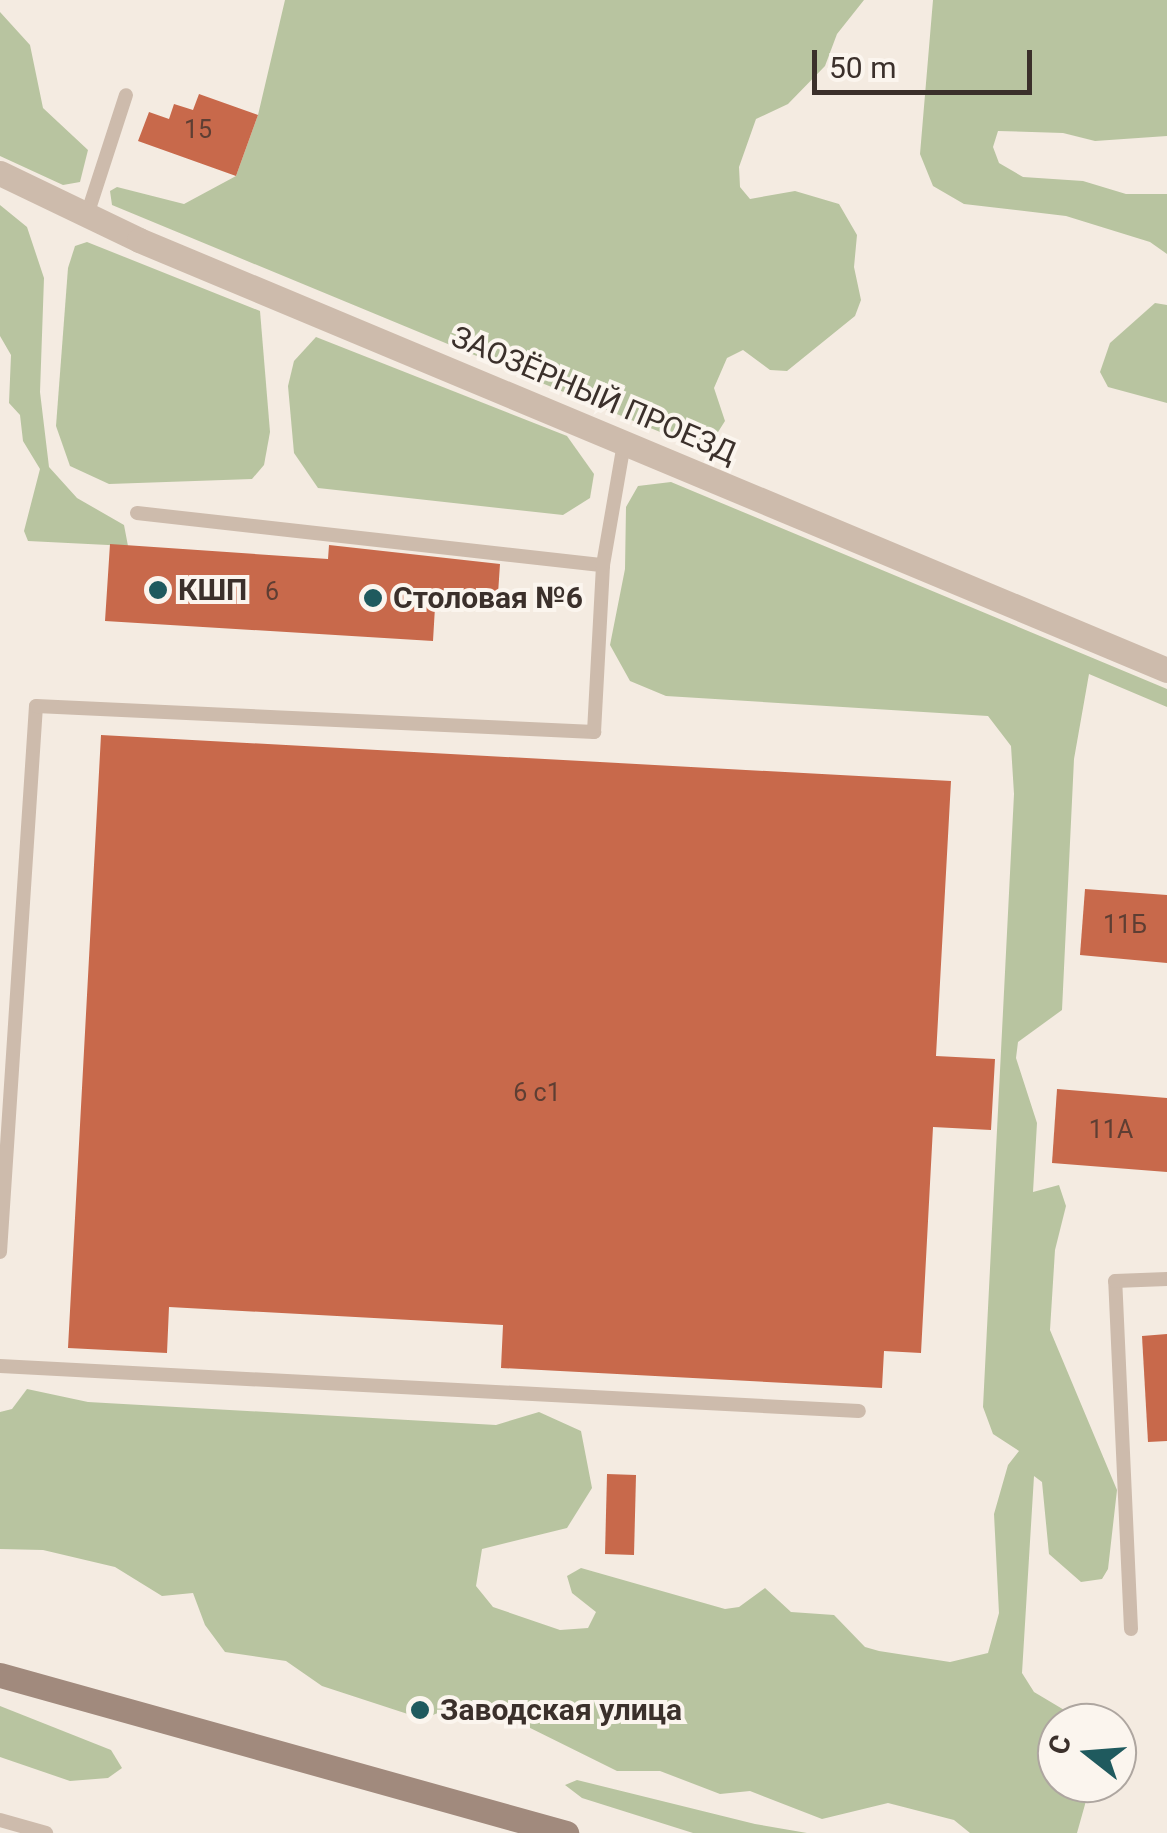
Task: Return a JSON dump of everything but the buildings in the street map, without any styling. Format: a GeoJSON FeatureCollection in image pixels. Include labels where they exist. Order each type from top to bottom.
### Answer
{"type":"FeatureCollection","features":[{"type":"Feature","properties":{"kind":"street","name":"ЗАОЗЁРНЫЙ ПРОЕЗД"},"geometry":{"type":"LineString","coordinates":[[0,173],[86,215],[1167,670]]}},
{"type":"Feature","properties":{"kind":"street"},"geometry":{"type":"LineString","coordinates":[[0,1675],[558,1832]]}},
{"type":"Feature","properties":{"kind":"lane"},"geometry":{"type":"LineString","coordinates":[[86,215],[126,94]]}},
{"type":"Feature","properties":{"kind":"lane"},"geometry":{"type":"LineString","coordinates":[[0,1252],[36,706],[594,732],[603,565],[624,443]]}},
{"type":"Feature","properties":{"kind":"lane"},"geometry":{"type":"LineString","coordinates":[[137,513],[603,565]]}},
{"type":"Feature","properties":{"kind":"lane"},"geometry":{"type":"LineString","coordinates":[[1131,1628],[1114,1281],[1167,1279]]}},
{"type":"Feature","properties":{"kind":"lane"},"geometry":{"type":"LineString","coordinates":[[0,1366],[858,1411]]}},
{"type":"Feature","properties":{"kind":"lane"},"geometry":{"type":"LineString","coordinates":[[0,1820],[46,1833]]}},
{"type":"Feature","properties":{"kind":"green space"},"geometry":{"type":"Polygon","coordinates":[[[285,0],[864,0],[837,34],[825,66],[788,104],[756,119],[739,167],[740,187],[750,199],[795,191],[839,204],[857,235],[854,267],[861,300],[855,316],[787,371],[770,370],[743,350],[727,358],[714,388],[725,421],[706,451],[112,205],[110,191],[117,187],[184,204],[236,176],[258,115],[285,0]]]}},
{"type":"Feature","properties":{"kind":"green space"},"geometry":{"type":"Polygon","coordinates":[[[933,0],[1167,0],[1167,136],[1095,141],[1063,133],[998,131],[993,147],[999,163],[1023,177],[1083,181],[1126,194],[1167,194],[1167,254],[1150,242],[1066,216],[964,204],[933,186],[920,154],[933,0]]]}},
{"type":"Feature","properties":{"kind":"green space"},"geometry":{"type":"Polygon","coordinates":[[[0,12],[30,45],[43,108],[88,150],[80,182],[63,185],[0,156],[0,12]]]}},
{"type":"Feature","properties":{"kind":"green space"},"geometry":{"type":"Polygon","coordinates":[[[0,205],[27,227],[44,278],[40,392],[49,467],[77,498],[124,525],[128,546],[28,541],[24,531],[40,469],[23,441],[20,415],[9,403],[11,355],[0,336],[0,205]]]}},
{"type":"Feature","properties":{"kind":"green space"},"geometry":{"type":"Polygon","coordinates":[[[87,242],[260,311],[270,432],[264,465],[252,479],[109,484],[70,466],[56,426],[68,268],[75,246],[87,242]]]}},
{"type":"Feature","properties":{"kind":"green space"},"geometry":{"type":"Polygon","coordinates":[[[1155,303],[1167,305],[1167,403],[1108,387],[1100,372],[1110,343],[1155,303]]]}},
{"type":"Feature","properties":{"kind":"green space"},"geometry":{"type":"Polygon","coordinates":[[[316,337],[567,436],[594,474],[590,498],[563,515],[318,488],[294,453],[288,386],[294,361],[316,337]]]}},
{"type":"Feature","properties":{"kind":"green space"},"geometry":{"type":"Polygon","coordinates":[[[671,482],[1167,689],[1167,707],[1089,674],[1074,759],[1062,1010],[1018,1042],[1016,1058],[1037,1123],[1033,1192],[1059,1185],[1066,1206],[1055,1250],[1050,1330],[1117,1490],[1108,1569],[1102,1579],[1081,1582],[1049,1554],[1042,1482],[1034,1476],[1022,1673],[1034,1692],[1052,1703],[1037,1703],[1037,1803],[1085,1803],[1077,1833],[970,1833],[954,1820],[888,1803],[822,1819],[750,1791],[720,1794],[660,1771],[617,1771],[486,1706],[455,1706],[423,1719],[322,1686],[286,1661],[225,1652],[205,1625],[193,1593],[162,1596],[115,1567],[43,1550],[0,1549],[0,1412],[12,1409],[27,1389],[88,1402],[496,1425],[539,1412],[581,1431],[592,1488],[567,1528],[482,1549],[476,1586],[493,1607],[560,1630],[588,1628],[596,1612],[572,1593],[567,1576],[581,1568],[725,1609],[739,1607],[765,1588],[791,1612],[834,1615],[865,1647],[879,1651],[950,1662],[988,1653],[999,1613],[994,1514],[1008,1465],[1019,1451],[993,1434],[983,1407],[1014,794],[1011,746],[988,716],[666,696],[630,681],[610,645],[625,569],[626,507],[638,486],[671,482]]]}},
{"type":"Feature","properties":{"kind":"green space"},"geometry":{"type":"Polygon","coordinates":[[[0,1706],[111,1750],[122,1768],[108,1778],[70,1781],[0,1757],[0,1706]]]}},
{"type":"Feature","properties":{"kind":"green space"},"geometry":{"type":"Polygon","coordinates":[[[577,1780],[807,1833],[693,1833],[582,1798],[565,1785],[577,1780]]]}},
{"type":"Feature","properties":{"kind":"place","name":"КШП"},"geometry":{"type":"Point","coordinates":[158,590]}},
{"type":"Feature","properties":{"kind":"place","name":"Столовая №6"},"geometry":{"type":"Point","coordinates":[373,598]}},
{"type":"Feature","properties":{"kind":"place","name":"Заводская улица"},"geometry":{"type":"Point","coordinates":[420,1710]}}]}
